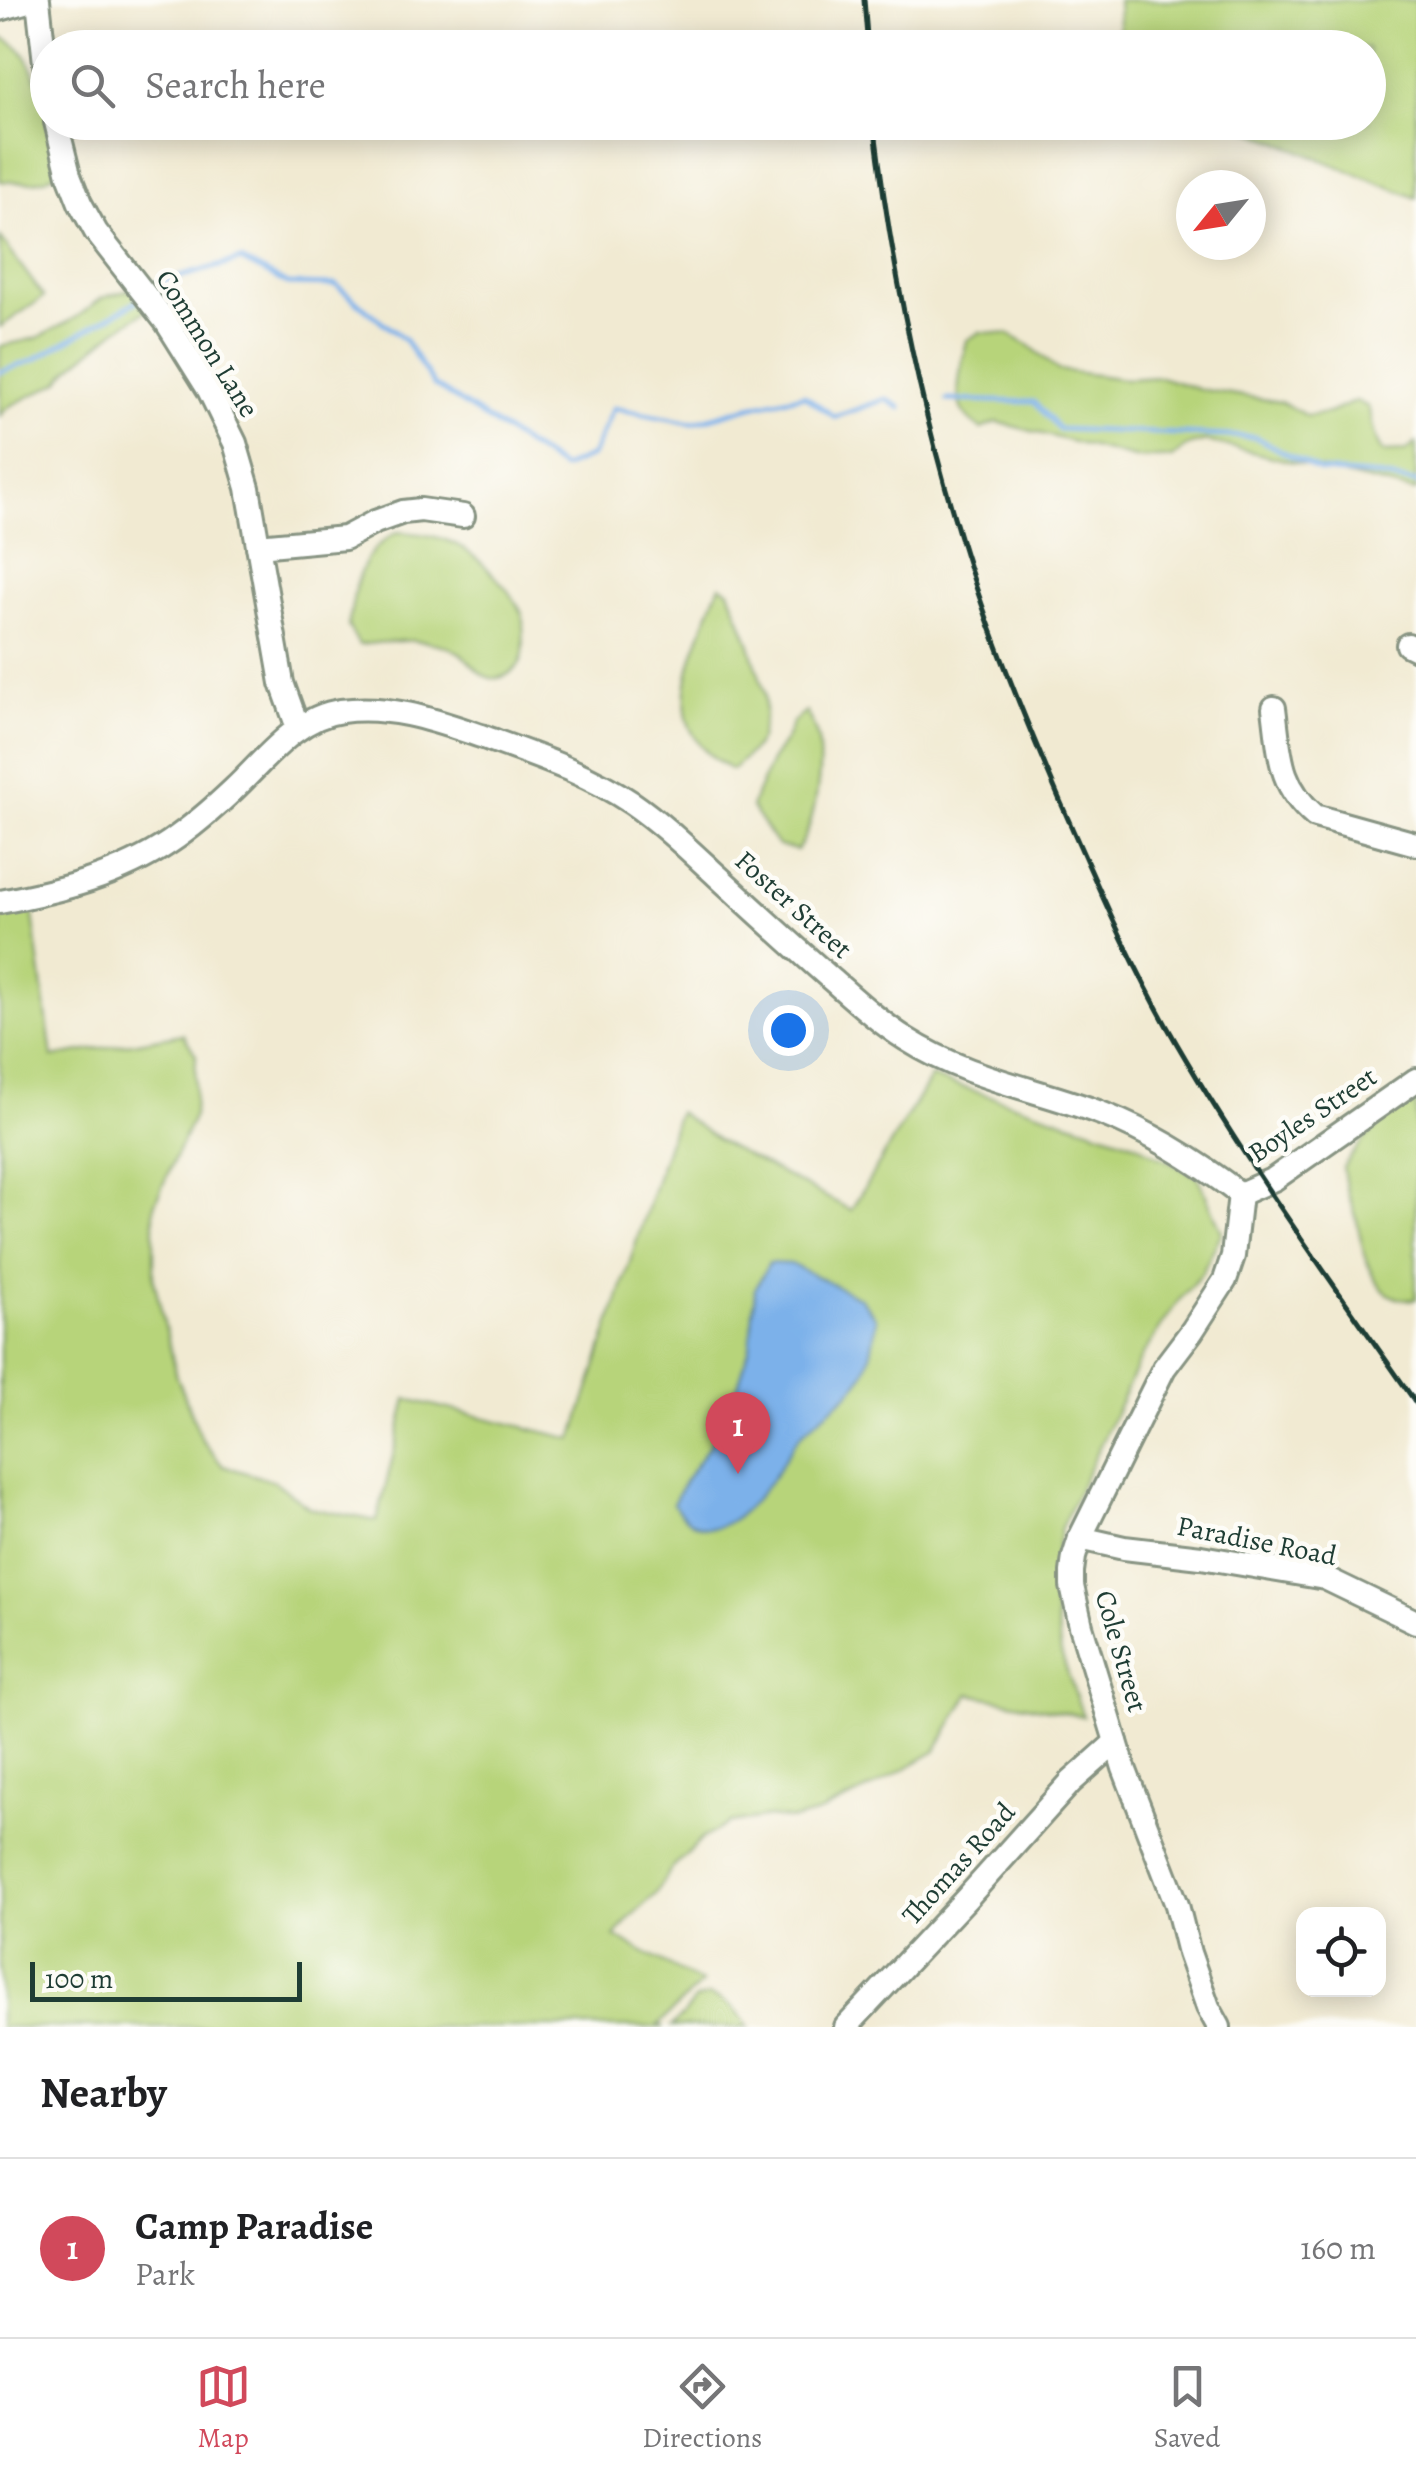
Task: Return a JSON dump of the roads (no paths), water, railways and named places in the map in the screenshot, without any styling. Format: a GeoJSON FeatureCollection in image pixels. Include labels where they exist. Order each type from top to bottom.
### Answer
{"type":"FeatureCollection","features":[{"type":"Feature","properties":{"kind":"street"},"geometry":{"type":"LineString","coordinates":[[0,10],[35,0],[39,30]]}},
{"type":"Feature","properties":{"kind":"street","name":"Common Lane"},"geometry":{"type":"LineString","coordinates":[[60,140],[69,175],[96,232],[191,360],[235,443],[248,488],[282,683],[298,728]]}},
{"type":"Feature","properties":{"kind":"street"},"geometry":{"type":"LineString","coordinates":[[258,546],[345,538],[404,512],[421,510],[463,516]]}},
{"type":"Feature","properties":{"kind":"street","name":"Foster Street"},"geometry":{"type":"LineString","coordinates":[[298,728],[318,716],[374,708],[417,716],[564,766],[633,804],[676,838],[864,1008],[904,1038],[945,1062],[996,1082],[1106,1115],[1206,1168],[1240,1194]]}},
{"type":"Feature","properties":{"kind":"street"},"geometry":{"type":"LineString","coordinates":[[1274,708],[1282,766],[1302,805],[1315,816],[1416,844]]}},
{"type":"Feature","properties":{"kind":"street"},"geometry":{"type":"LineString","coordinates":[[0,902],[85,882],[169,843],[232,792],[298,728]]}},
{"type":"Feature","properties":{"kind":"street","name":"Boyles Street"},"geometry":{"type":"LineString","coordinates":[[1240,1194],[1274,1178],[1416,1080]]}},
{"type":"Feature","properties":{"kind":"street","name":"Cole Street"},"geometry":{"type":"LineString","coordinates":[[1219,2027],[1188,1953],[1176,1904],[1116,1742],[1072,1586],[1080,1538],[1164,1368],[1224,1280],[1233,1256],[1240,1194]]}},
{"type":"Feature","properties":{"kind":"street","name":"Paradise Road"},"geometry":{"type":"LineString","coordinates":[[1080,1538],[1325,1578],[1416,1622]]}},
{"type":"Feature","properties":{"kind":"street","name":"Thomas Road"},"geometry":{"type":"LineString","coordinates":[[846,2027],[1071,1782],[1116,1742]]}},
{"type":"Feature","properties":{"kind":"water"},"geometry":{"type":"Polygon","coordinates":[[[769,1263],[791,1264],[860,1298],[876,1318],[869,1358],[860,1380],[799,1437],[752,1503],[727,1523],[701,1527],[673,1504],[733,1401],[750,1347],[755,1289],[769,1263]]]}},
{"type":"Feature","properties":{"kind":"waterway"},"geometry":{"type":"LineString","coordinates":[[150,288],[241,260],[288,284],[336,285],[405,340],[434,385],[562,468],[592,456],[613,408],[692,423],[804,395],[835,417],[886,399],[901,408]]}},
{"type":"Feature","properties":{"kind":"waterway"},"geometry":{"type":"LineString","coordinates":[[0,372],[34,360],[139,300]]}},
{"type":"Feature","properties":{"kind":"waterway"},"geometry":{"type":"LineString","coordinates":[[947,400],[1034,402],[1059,429],[1255,437],[1320,471],[1416,483]]}},
{"type":"Feature","properties":{"kind":"railway"},"geometry":{"type":"LineString","coordinates":[[864,0],[866,30]]}},
{"type":"Feature","properties":{"kind":"railway"},"geometry":{"type":"LineString","coordinates":[[877,140],[898,280],[945,486],[996,644],[1038,750],[1120,933],[1177,1044],[1263,1181],[1416,1403]]}},
{"type":"Feature","properties":{"kind":"place","name":"Camp Paradise"},"geometry":{"type":"Point","coordinates":[738,1474]}}]}
